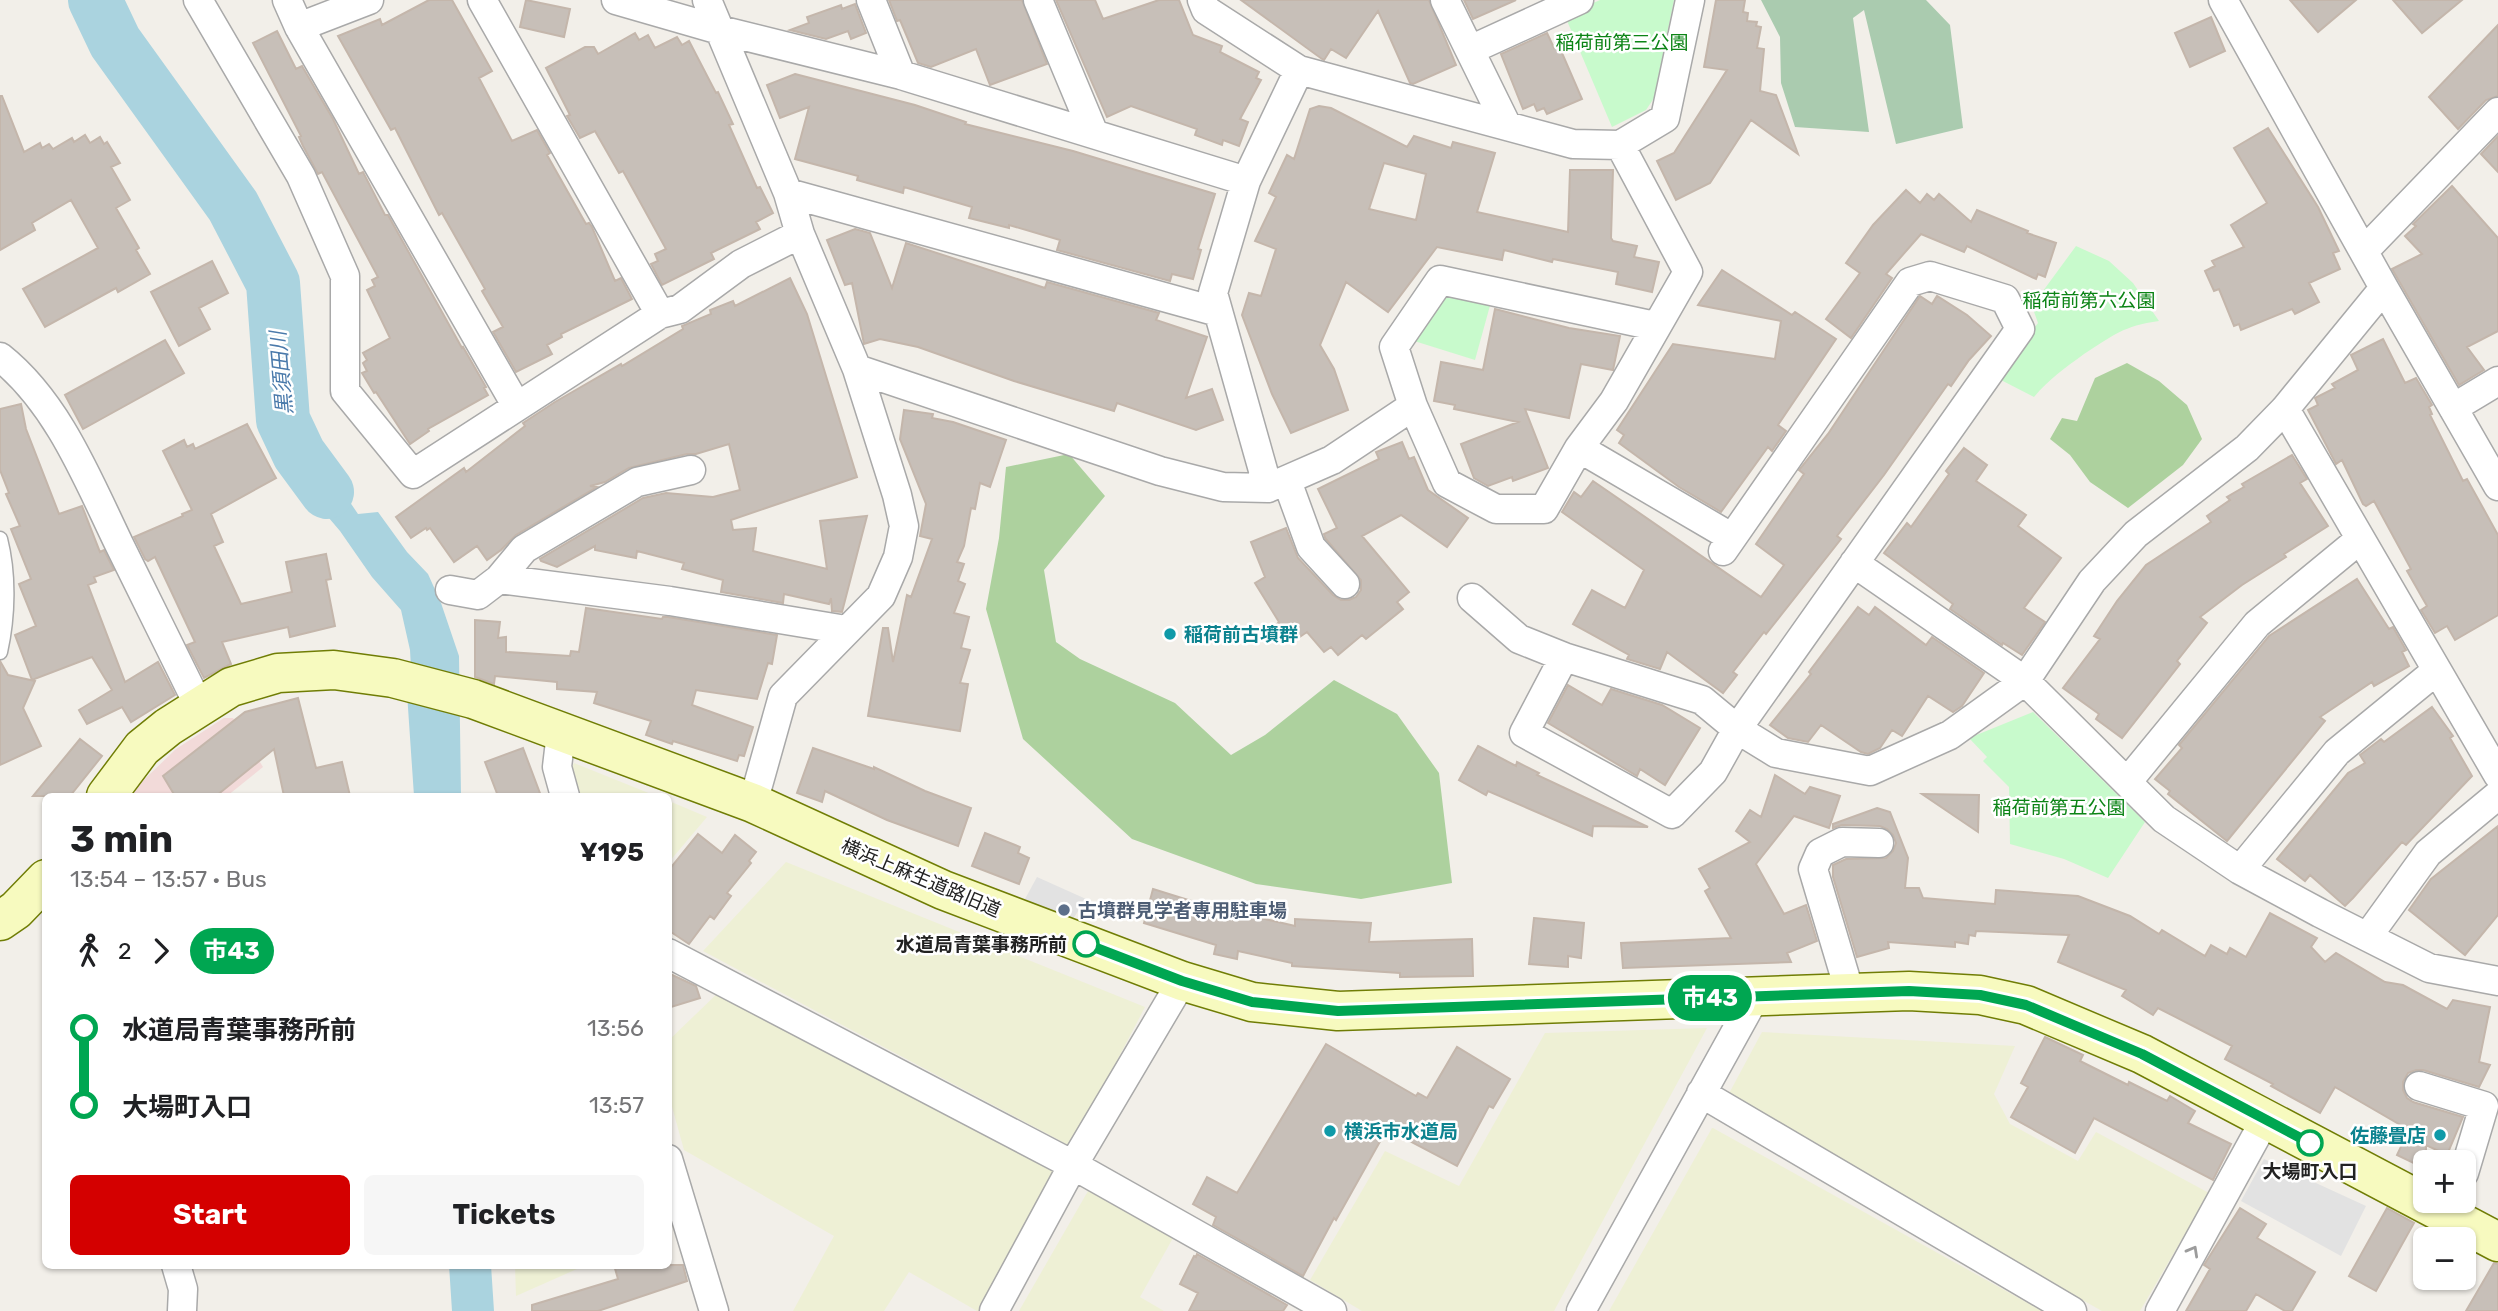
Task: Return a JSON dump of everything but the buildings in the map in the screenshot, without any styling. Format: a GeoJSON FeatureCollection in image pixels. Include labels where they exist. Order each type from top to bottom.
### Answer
{"type":"FeatureCollection","features":[{"type":"Feature","properties":{"kind":"street"},"geometry":{"type":"LineString","coordinates":[[198,0],[301,176],[345,276],[345,391],[413,474],[660,314],[680,309],[741,264],[800,234]]}},
{"type":"Feature","properties":{"kind":"street"},"geometry":{"type":"LineString","coordinates":[[287,0],[299,27],[516,405]]}},
{"type":"Feature","properties":{"kind":"street"},"geometry":{"type":"LineString","coordinates":[[299,27],[369,0]]}},
{"type":"Feature","properties":{"kind":"street"},"geometry":{"type":"LineString","coordinates":[[482,0],[660,314]]}},
{"type":"Feature","properties":{"kind":"street"},"geometry":{"type":"LineString","coordinates":[[616,0],[720,30],[901,75],[1246,181]]}},
{"type":"Feature","properties":{"kind":"street"},"geometry":{"type":"LineString","coordinates":[[707,0],[788,193],[800,234],[858,369],[904,526],[898,557],[881,596],[783,696],[752,803]]}},
{"type":"Feature","properties":{"kind":"street"},"geometry":{"type":"LineString","coordinates":[[871,0],[901,75]]}},
{"type":"Feature","properties":{"kind":"street"},"geometry":{"type":"LineString","coordinates":[[1038,0],[1094,134]]}},
{"type":"Feature","properties":{"kind":"street"},"geometry":{"type":"LineString","coordinates":[[1202,0],[1206,10],[1299,70],[1573,144],[1620,145],[1665,118],[1690,0]]}},
{"type":"Feature","properties":{"kind":"street"},"geometry":{"type":"LineString","coordinates":[[1445,0],[1507,126]]}},
{"type":"Feature","properties":{"kind":"street"},"geometry":{"type":"LineString","coordinates":[[1470,50],[1579,0]]}},
{"type":"Feature","properties":{"kind":"street"},"geometry":{"type":"LineString","coordinates":[[2222,1],[2498,486]]}},
{"type":"Feature","properties":{"kind":"street"},"geometry":{"type":"LineString","coordinates":[[1299,70],[1246,181],[1213,293],[1277,485],[1311,547],[1345,584]]}},
{"type":"Feature","properties":{"kind":"street"},"geometry":{"type":"LineString","coordinates":[[2364,251],[2498,112]]}},
{"type":"Feature","properties":{"kind":"street"},"geometry":{"type":"LineString","coordinates":[[1620,145],[1688,272],[1614,401],[1579,448],[1544,509],[1496,509],[1447,483],[1413,406],[1394,347],[1440,280],[1656,326]]}},
{"type":"Feature","properties":{"kind":"street"},"geometry":{"type":"LineString","coordinates":[[788,193],[1218,312]]}},
{"type":"Feature","properties":{"kind":"street"},"geometry":{"type":"LineString","coordinates":[[1564,657],[1524,733],[1672,814],[1713,772],[1737,729],[2020,329],[2005,299],[1930,276],[1910,282],[1727,544],[1579,448]]}},
{"type":"Feature","properties":{"kind":"street"},"geometry":{"type":"LineString","coordinates":[[1472,598],[1519,639],[1564,657],[1702,700],[1737,729],[1776,754],[1870,771],[1950,735],[2025,681],[2092,581],[2136,534],[2247,448],[2285,409],[2384,288]]}},
{"type":"Feature","properties":{"kind":"street"},"geometry":{"type":"LineString","coordinates":[[0,357],[19,375],[55,419],[81,466],[199,706],[142,748],[108,793]]}},
{"type":"Feature","properties":{"kind":"street"},"geometry":{"type":"LineString","coordinates":[[858,369],[1160,471],[1223,487],[1277,485],[1332,460],[1413,406]]}},
{"type":"Feature","properties":{"kind":"street"},"geometry":{"type":"LineString","coordinates":[[2454,408],[2498,381]]}},
{"type":"Feature","properties":{"kind":"street"},"geometry":{"type":"LineString","coordinates":[[2285,409],[2498,775]]}},
{"type":"Feature","properties":{"kind":"street"},"geometry":{"type":"LineString","coordinates":[[450,590],[478,595],[499,579],[524,549],[637,482],[691,470]]}},
{"type":"Feature","properties":{"kind":"street"},"geometry":{"type":"LineString","coordinates":[[2128,781],[2258,624],[2359,540]]}},
{"type":"Feature","properties":{"kind":"street"},"geometry":{"type":"LineString","coordinates":[[1854,563],[2025,681],[2164,819],[2240,870],[2320,914],[2429,968],[2498,981]]}},
{"type":"Feature","properties":{"kind":"street"},"geometry":{"type":"LineString","coordinates":[[499,579],[670,601],[846,629]]}},
{"type":"Feature","properties":{"kind":"street","name":"横浜上麻生道路旧道"},"geometry":{"type":"LineString","coordinates":[[199,706],[231,687],[278,673],[334,670],[393,678],[473,699],[752,803],[943,890],[1182,981],[1252,1002],[1338,1011],[1909,991],[1969,994],[2026,1005],[2142,1054],[2265,1120],[2413,1190]]}},
{"type":"Feature","properties":{"kind":"street"},"geometry":{"type":"LineString","coordinates":[[2240,870],[2337,752],[2436,671]]}},
{"type":"Feature","properties":{"kind":"street"},"geometry":{"type":"LineString","coordinates":[[561,733],[557,767],[564,793]]}},
{"type":"Feature","properties":{"kind":"street"},"geometry":{"type":"LineString","coordinates":[[2368,936],[2428,853],[2498,794]]}},
{"type":"Feature","properties":{"kind":"street"},"geometry":{"type":"LineString","coordinates":[[1850,993],[1813,869],[1820,853],[1842,842],[1879,843]]}},
{"type":"Feature","properties":{"kind":"street"},"geometry":{"type":"LineString","coordinates":[[0,921],[42,886]]}},
{"type":"Feature","properties":{"kind":"street"},"geometry":{"type":"LineString","coordinates":[[672,955],[1073,1165],[1332,1311]]}},
{"type":"Feature","properties":{"kind":"street"},"geometry":{"type":"LineString","coordinates":[[994,1311],[1073,1165],[1182,981]]}},
{"type":"Feature","properties":{"kind":"street"},"geometry":{"type":"LineString","coordinates":[[1581,1311],[1755,997]]}},
{"type":"Feature","properties":{"kind":"street"},"geometry":{"type":"LineString","coordinates":[[2419,1086],[2491,1108],[2474,1150]]}},
{"type":"Feature","properties":{"kind":"street"},"geometry":{"type":"LineString","coordinates":[[1701,1093],[2072,1311]]}},
{"type":"Feature","properties":{"kind":"street"},"geometry":{"type":"LineString","coordinates":[[2160,1311],[2265,1120]]}},
{"type":"Feature","properties":{"kind":"street"},"geometry":{"type":"LineString","coordinates":[[672,1172],[714,1311]]}},
{"type":"Feature","properties":{"kind":"street","name":"横浜上麻生道路旧道"},"geometry":{"type":"LineString","coordinates":[[2458,1213],[2498,1242]]}},
{"type":"Feature","properties":{"kind":"street"},"geometry":{"type":"LineString","coordinates":[[177,1269],[183,1289],[181,1311]]}},
{"type":"Feature","properties":{"kind":"lane"},"geometry":{"type":"LineString","coordinates":[[0,539],[6,582],[0,652]]}},
{"type":"Feature","properties":{"kind":"shaded area"},"geometry":{"type":"Polygon","coordinates":[[[224,718],[233,718],[263,767],[231,793],[130,793],[176,749],[224,718]]]}},
{"type":"Feature","properties":{"kind":"shaded area","name":"古墳群見学者専用駐車場"},"geometry":{"type":"Polygon","coordinates":[[[1037,877],[1086,899],[1071,922],[1025,899],[1037,877]]]}},
{"type":"Feature","properties":{"kind":"shaded area"},"geometry":{"type":"Polygon","coordinates":[[[2264,1159],[2366,1206],[2341,1256],[2241,1201],[2264,1159]]]}},
{"type":"Feature","properties":{"kind":"green space","name":"稲荷前第三公園"},"geometry":{"type":"Polygon","coordinates":[[[1600,0],[1674,0],[1654,98],[1646,110],[1612,127],[1565,16],[1600,0]]]}},
{"type":"Feature","properties":{"kind":"green space"},"geometry":{"type":"Polygon","coordinates":[[[1761,0],[1926,0],[1950,25],[1963,128],[1896,144],[1864,10],[1853,18],[1869,132],[1795,127],[1781,83],[1780,37],[1761,0]]]}},
{"type":"Feature","properties":{"kind":"green space","name":"稲荷前第六公園"},"geometry":{"type":"Polygon","coordinates":[[[2076,246],[2109,261],[2133,283],[2159,321],[2127,329],[2111,337],[2064,369],[2034,397],[1999,379],[2038,323],[2032,306],[2076,246]]]}},
{"type":"Feature","properties":{"kind":"green space"},"geometry":{"type":"Polygon","coordinates":[[[1445,293],[1491,302],[1475,360],[1411,340],[1445,293]]]}},
{"type":"Feature","properties":{"kind":"green space"},"geometry":{"type":"Polygon","coordinates":[[[2127,363],[2159,381],[2187,405],[2202,439],[2183,465],[2128,508],[2090,482],[2070,455],[2050,439],[2062,418],[2077,421],[2095,378],[2127,363]]]}},
{"type":"Feature","properties":{"kind":"green space"},"geometry":{"type":"Polygon","coordinates":[[[1069,454],[1105,496],[1044,570],[1056,642],[1080,659],[1175,703],[1231,755],[1265,735],[1334,680],[1397,714],[1439,773],[1452,883],[1361,899],[1256,884],[1132,839],[1023,739],[986,609],[999,538],[1006,467],[1069,454]]]}},
{"type":"Feature","properties":{"kind":"green space","name":"稲荷前第五公園"},"geometry":{"type":"Polygon","coordinates":[[[2033,712],[2145,822],[2108,878],[2064,859],[2010,844],[2009,787],[1983,761],[1987,757],[1969,738],[2033,712]]]}},
{"type":"Feature","properties":{"kind":"green space"},"geometry":{"type":"Polygon","coordinates":[[[574,763],[649,793],[576,793],[569,773],[574,763]]]}},
{"type":"Feature","properties":{"kind":"green space"},"geometry":{"type":"Polygon","coordinates":[[[672,802],[707,817],[672,858],[672,802]]]}},
{"type":"Feature","properties":{"kind":"green space"},"geometry":{"type":"Polygon","coordinates":[[[786,862],[1145,1007],[1072,1147],[703,951],[786,862]]]}},
{"type":"Feature","properties":{"kind":"green space"},"geometry":{"type":"Polygon","coordinates":[[[722,989],[1056,1173],[987,1311],[977,1311],[909,1272],[884,1311],[793,1311],[834,1236],[684,1150],[672,1107],[672,1037],[722,989]]]}},
{"type":"Feature","properties":{"kind":"green space"},"geometry":{"type":"Polygon","coordinates":[[[1707,1028],[1554,1311],[1362,1311],[1310,1280],[1385,1151],[1459,1186],[1545,1033],[1707,1028]]]}},
{"type":"Feature","properties":{"kind":"green space"},"geometry":{"type":"Polygon","coordinates":[[[1762,1032],[2015,1046],[1994,1094],[2010,1124],[2078,1161],[2096,1132],[2209,1193],[2140,1311],[2102,1311],[1726,1099],[1762,1032]]]}},
{"type":"Feature","properties":{"kind":"green space"},"geometry":{"type":"Polygon","coordinates":[[[1713,1128],[2042,1311],[1609,1311],[1713,1128]]]}},
{"type":"Feature","properties":{"kind":"green space"},"geometry":{"type":"Polygon","coordinates":[[[1088,1191],[1173,1238],[1140,1297],[1164,1311],[1019,1311],[1088,1191]]]}},
{"type":"Feature","properties":{"kind":"green space"},"geometry":{"type":"Polygon","coordinates":[[[515,1269],[577,1269],[516,1296],[515,1269]]]}},
{"type":"Feature","properties":{"kind":"water"},"geometry":{"type":"Polygon","coordinates":[[[297,424],[358,514],[378,512],[407,552],[428,574],[459,656],[461,793],[414,793],[407,693],[411,668],[410,650],[401,610],[306,491],[276,435],[297,424]]]}},
{"type":"Feature","properties":{"kind":"water"},"geometry":{"type":"Polygon","coordinates":[[[449,1269],[491,1269],[494,1311],[452,1311],[449,1269]]]}},
{"type":"Feature","properties":{"kind":"waterway","name":"黒須田川"},"geometry":{"type":"LineString","coordinates":[[95,0],[115,42],[233,206],[273,283],[283,420],[299,454],[327,492]]}},
{"type":"Feature","properties":{"kind":"bus line","name":"市43"},"geometry":{"type":"LineString","coordinates":[[1086,944],[1182,981],[1252,1002],[1338,1011],[1909,991],[1980,995],[2026,1005],[2142,1054],[2310,1143]]}},
{"type":"Feature","properties":{"kind":"place","name":"稲荷前古墳群"},"geometry":{"type":"Point","coordinates":[1170,634]}},
{"type":"Feature","properties":{"kind":"place","name":"古墳群見学者専用駐車場"},"geometry":{"type":"Point","coordinates":[1064,910]}},
{"type":"Feature","properties":{"kind":"place","name":"水道局青葉事務所前"},"geometry":{"type":"Point","coordinates":[1086,944]}},
{"type":"Feature","properties":{"kind":"place","name":"横浜市水道局"},"geometry":{"type":"Point","coordinates":[1330,1131]}},
{"type":"Feature","properties":{"kind":"place","name":"佐藤畳店"},"geometry":{"type":"Point","coordinates":[2440,1135]}},
{"type":"Feature","properties":{"kind":"place","name":"大場町入口"},"geometry":{"type":"Point","coordinates":[2310,1143]}}]}
